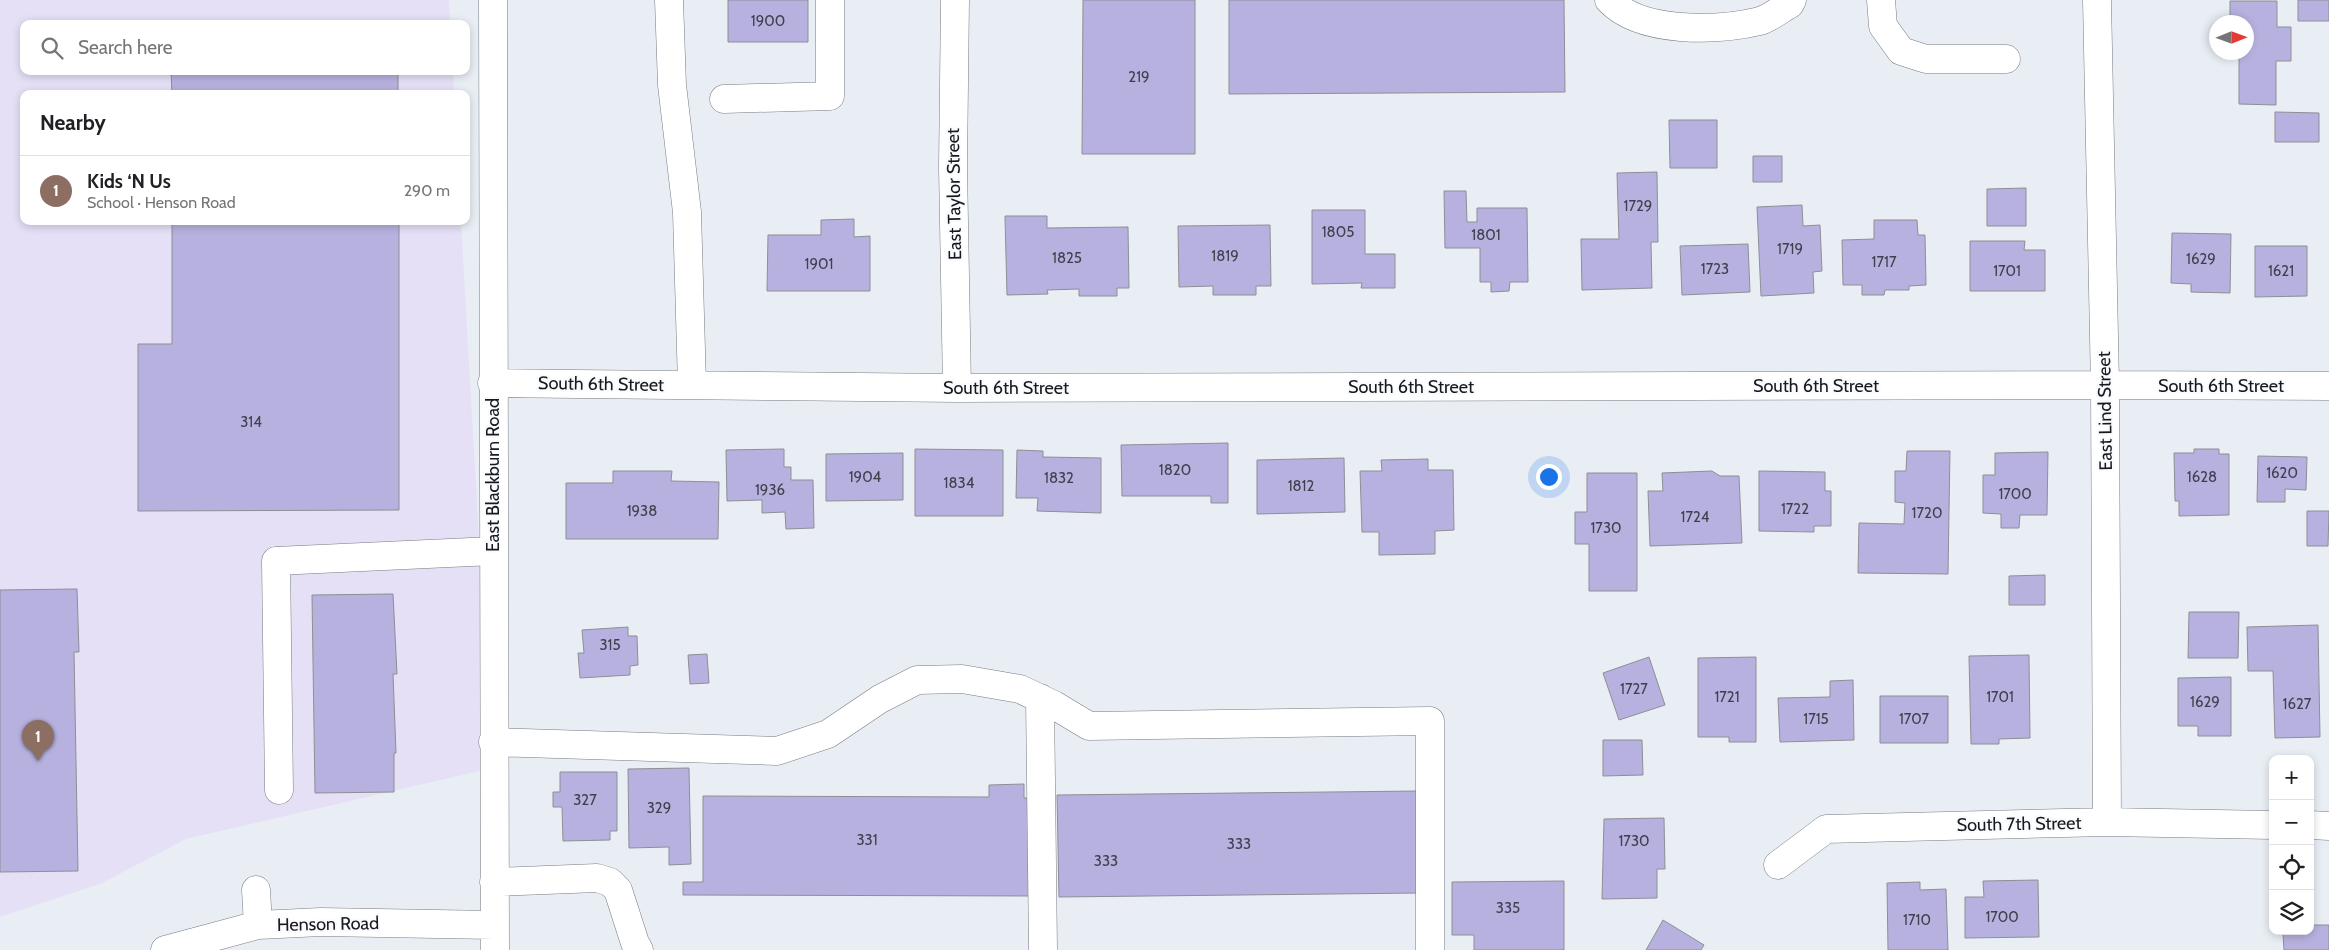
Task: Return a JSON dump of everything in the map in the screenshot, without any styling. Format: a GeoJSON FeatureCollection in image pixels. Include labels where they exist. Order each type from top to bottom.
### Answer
{"type":"FeatureCollection","features":[{"type":"Feature","properties":{"kind":"street","name":"East Blackburn Road"},"geometry":{"type":"LineString","coordinates":[[493,0],[494,937]]}},
{"type":"Feature","properties":{"kind":"street"},"geometry":{"type":"LineString","coordinates":[[669,0],[672,85],[687,212],[692,385]]}},
{"type":"Feature","properties":{"kind":"street"},"geometry":{"type":"LineString","coordinates":[[724,99],[830,96],[830,0]]}},
{"type":"Feature","properties":{"kind":"street","name":"East Taylor Street"},"geometry":{"type":"LineString","coordinates":[[954,0],[953,167],[957,388]]}},
{"type":"Feature","properties":{"kind":"street"},"geometry":{"type":"LineString","coordinates":[[1609,0],[1636,18],[1675,27],[1712,28],[1762,20],[1790,4],[1792,0]]}},
{"type":"Feature","properties":{"kind":"street"},"geometry":{"type":"LineString","coordinates":[[1881,0],[1883,26],[1901,51],[1926,59],[2006,59]]}},
{"type":"Feature","properties":{"kind":"street","name":"East Lind Street"},"geometry":{"type":"LineString","coordinates":[[2097,0],[2105,385],[2107,822]]}},
{"type":"Feature","properties":{"kind":"street","name":"South 6th Street"},"geometry":{"type":"LineString","coordinates":[[492,383],[957,388],[2329,386]]}},
{"type":"Feature","properties":{"kind":"street"},"geometry":{"type":"LineString","coordinates":[[279,790],[276,561],[493,550]]}},
{"type":"Feature","properties":{"kind":"street"},"geometry":{"type":"LineString","coordinates":[[493,742],[777,751],[828,734],[880,699],[917,680],[962,679],[1020,689],[1040,698],[1089,726],[1430,721],[1430,950]]}},
{"type":"Feature","properties":{"kind":"street"},"geometry":{"type":"LineString","coordinates":[[1040,698],[1043,950]]}},
{"type":"Feature","properties":{"kind":"street","name":"South 7th Street"},"geometry":{"type":"LineString","coordinates":[[1778,865],[1826,829],[2107,822],[2269,825]]}},
{"type":"Feature","properties":{"kind":"street"},"geometry":{"type":"LineString","coordinates":[[2314,825],[2329,826]]}},
{"type":"Feature","properties":{"kind":"street"},"geometry":{"type":"LineString","coordinates":[[494,882],[597,878],[610,882],[618,890],[635,943],[640,950]]}},
{"type":"Feature","properties":{"kind":"street"},"geometry":{"type":"LineString","coordinates":[[256,890],[258,925]]}},
{"type":"Feature","properties":{"kind":"street","name":"Henson Road"},"geometry":{"type":"LineString","coordinates":[[165,950],[258,925],[321,922],[494,937]]}},
{"type":"Feature","properties":{"kind":"shaded area"},"geometry":{"type":"Polygon","coordinates":[[[0,0],[449,0],[450,20],[20,20],[20,75],[453,75],[454,90],[20,90],[20,225],[461,225],[492,768],[186,839],[100,884],[0,917],[0,0]]]}},
{"type":"Feature","properties":{"kind":"building"},"geometry":{"type":"Polygon","coordinates":[[[728,0],[808,0],[808,42],[728,42],[728,0]]]}},
{"type":"Feature","properties":{"kind":"building"},"geometry":{"type":"Polygon","coordinates":[[[1083,0],[1195,0],[1195,154],[1082,154],[1083,0]]]}},
{"type":"Feature","properties":{"kind":"building"},"geometry":{"type":"Polygon","coordinates":[[[1229,0],[1564,0],[1565,92],[1229,94],[1229,0]]]}},
{"type":"Feature","properties":{"kind":"building"},"geometry":{"type":"Polygon","coordinates":[[[2298,0],[2329,0],[2329,21],[2298,21],[2298,0]]]}},
{"type":"Feature","properties":{"kind":"building"},"geometry":{"type":"Polygon","coordinates":[[[2230,1],[2277,1],[2277,27],[2291,27],[2291,61],[2276,61],[2276,105],[2239,104],[2239,60],[2254,60],[2254,15],[2230,15],[2230,1]]]}},
{"type":"Feature","properties":{"kind":"building"},"geometry":{"type":"Polygon","coordinates":[[[171,75],[398,75],[398,90],[172,90],[171,75]]]}},
{"type":"Feature","properties":{"kind":"building"},"geometry":{"type":"Polygon","coordinates":[[[2275,112],[2319,113],[2319,142],[2275,142],[2275,112]]]}},
{"type":"Feature","properties":{"kind":"building"},"geometry":{"type":"Polygon","coordinates":[[[1669,120],[1717,120],[1717,168],[1670,168],[1669,120]]]}},
{"type":"Feature","properties":{"kind":"building"},"geometry":{"type":"Polygon","coordinates":[[[1753,156],[1782,156],[1782,182],[1753,182],[1753,156]]]}},
{"type":"Feature","properties":{"kind":"building"},"geometry":{"type":"Polygon","coordinates":[[[1657,172],[1658,242],[1651,242],[1652,288],[1582,290],[1581,239],[1619,239],[1617,173],[1657,172]]]}},
{"type":"Feature","properties":{"kind":"building"},"geometry":{"type":"Polygon","coordinates":[[[2026,188],[2026,226],[1987,226],[1987,189],[2026,188]]]}},
{"type":"Feature","properties":{"kind":"building"},"geometry":{"type":"Polygon","coordinates":[[[1444,191],[1466,191],[1467,222],[1477,222],[1477,208],[1527,208],[1528,282],[1510,282],[1509,291],[1491,292],[1491,282],[1480,282],[1480,248],[1445,248],[1444,191]]]}},
{"type":"Feature","properties":{"kind":"building"},"geometry":{"type":"Polygon","coordinates":[[[1802,205],[1803,226],[1820,225],[1822,271],[1813,272],[1814,293],[1761,296],[1757,207],[1802,205]]]}},
{"type":"Feature","properties":{"kind":"building"},"geometry":{"type":"Polygon","coordinates":[[[1312,210],[1365,210],[1365,254],[1395,254],[1395,288],[1361,288],[1362,283],[1312,284],[1312,210]]]}},
{"type":"Feature","properties":{"kind":"building"},"geometry":{"type":"Polygon","coordinates":[[[1005,216],[1047,216],[1047,228],[1128,227],[1129,288],[1117,288],[1117,296],[1079,296],[1079,289],[1047,290],[1048,294],[1007,295],[1005,216]]]}},
{"type":"Feature","properties":{"kind":"building"},"geometry":{"type":"Polygon","coordinates":[[[854,219],[854,237],[870,236],[870,291],[767,291],[768,235],[821,235],[821,220],[854,219]]]}},
{"type":"Feature","properties":{"kind":"building"},"geometry":{"type":"Polygon","coordinates":[[[1874,220],[1917,220],[1918,235],[1925,235],[1926,285],[1909,286],[1909,290],[1885,290],[1884,295],[1862,295],[1862,285],[1843,285],[1842,240],[1874,239],[1874,220]]]}},
{"type":"Feature","properties":{"kind":"building"},"geometry":{"type":"Polygon","coordinates":[[[172,225],[399,225],[399,510],[138,511],[138,344],[172,344],[172,225]]]}},
{"type":"Feature","properties":{"kind":"building"},"geometry":{"type":"Polygon","coordinates":[[[1270,225],[1271,286],[1256,286],[1256,295],[1213,295],[1213,286],[1179,287],[1178,226],[1270,225]]]}},
{"type":"Feature","properties":{"kind":"building"},"geometry":{"type":"Polygon","coordinates":[[[2172,233],[2231,234],[2230,293],[2191,292],[2191,284],[2171,283],[2172,233]]]}},
{"type":"Feature","properties":{"kind":"building"},"geometry":{"type":"Polygon","coordinates":[[[1970,241],[2025,241],[2024,250],[2045,250],[2045,291],[1970,291],[1970,241]]]}},
{"type":"Feature","properties":{"kind":"building"},"geometry":{"type":"Polygon","coordinates":[[[1748,244],[1750,292],[1682,295],[1680,246],[1748,244]]]}},
{"type":"Feature","properties":{"kind":"building"},"geometry":{"type":"Polygon","coordinates":[[[2255,246],[2307,246],[2307,296],[2255,297],[2255,246]]]}},
{"type":"Feature","properties":{"kind":"building"},"geometry":{"type":"Polygon","coordinates":[[[1228,443],[1228,503],[1211,503],[1211,496],[1122,496],[1121,445],[1228,443]]]}},
{"type":"Feature","properties":{"kind":"building"},"geometry":{"type":"Polygon","coordinates":[[[784,449],[784,467],[791,467],[791,480],[813,480],[814,528],[786,529],[785,512],[762,513],[762,500],[727,501],[726,450],[784,449]]]}},
{"type":"Feature","properties":{"kind":"building"},"geometry":{"type":"Polygon","coordinates":[[[915,449],[1003,450],[1003,516],[915,516],[915,449]]]}},
{"type":"Feature","properties":{"kind":"building"},"geometry":{"type":"Polygon","coordinates":[[[2194,449],[2219,449],[2219,454],[2229,454],[2229,515],[2179,516],[2179,501],[2175,501],[2174,453],[2194,453],[2194,449]]]}},
{"type":"Feature","properties":{"kind":"building"},"geometry":{"type":"Polygon","coordinates":[[[1017,450],[1043,451],[1043,457],[1101,458],[1101,513],[1037,511],[1038,498],[1016,498],[1017,450]]]}},
{"type":"Feature","properties":{"kind":"building"},"geometry":{"type":"Polygon","coordinates":[[[1907,451],[1950,451],[1948,574],[1858,573],[1859,523],[1904,524],[1905,503],[1895,502],[1895,471],[1906,471],[1907,451]]]}},
{"type":"Feature","properties":{"kind":"building"},"geometry":{"type":"Polygon","coordinates":[[[2048,452],[2047,515],[2020,515],[2019,528],[2001,528],[2001,514],[1983,513],[1983,475],[1995,475],[1995,453],[2048,452]]]}},
{"type":"Feature","properties":{"kind":"building"},"geometry":{"type":"Polygon","coordinates":[[[903,453],[903,500],[826,501],[826,454],[903,453]]]}},
{"type":"Feature","properties":{"kind":"building"},"geometry":{"type":"Polygon","coordinates":[[[2258,456],[2307,457],[2306,490],[2285,489],[2285,502],[2257,502],[2258,456]]]}},
{"type":"Feature","properties":{"kind":"building"},"geometry":{"type":"Polygon","coordinates":[[[1344,458],[1345,512],[1257,514],[1257,460],[1344,458]]]}},
{"type":"Feature","properties":{"kind":"building"},"geometry":{"type":"Polygon","coordinates":[[[1428,459],[1428,470],[1453,470],[1454,530],[1435,531],[1435,554],[1379,555],[1379,532],[1362,532],[1360,471],[1382,471],[1381,460],[1428,459]]]}},
{"type":"Feature","properties":{"kind":"building"},"geometry":{"type":"Polygon","coordinates":[[[613,471],[672,471],[671,481],[719,482],[718,539],[566,539],[566,483],[613,483],[613,471]]]}},
{"type":"Feature","properties":{"kind":"building"},"geometry":{"type":"Polygon","coordinates":[[[1712,471],[1720,476],[1739,476],[1742,543],[1650,546],[1648,491],[1663,491],[1662,473],[1712,471]]]}},
{"type":"Feature","properties":{"kind":"building"},"geometry":{"type":"Polygon","coordinates":[[[1759,471],[1825,472],[1825,491],[1831,491],[1831,526],[1814,526],[1814,532],[1759,531],[1759,471]]]}},
{"type":"Feature","properties":{"kind":"building"},"geometry":{"type":"Polygon","coordinates":[[[1587,473],[1637,473],[1637,591],[1589,591],[1589,544],[1575,544],[1575,512],[1587,512],[1587,473]]]}},
{"type":"Feature","properties":{"kind":"building"},"geometry":{"type":"Polygon","coordinates":[[[2307,511],[2329,511],[2328,546],[2307,546],[2307,511]]]}},
{"type":"Feature","properties":{"kind":"building"},"geometry":{"type":"Polygon","coordinates":[[[2045,575],[2045,605],[2009,605],[2009,576],[2045,575]]]}},
{"type":"Feature","properties":{"kind":"building"},"geometry":{"type":"Polygon","coordinates":[[[77,589],[79,652],[74,652],[78,871],[0,872],[0,590],[77,589]]]}},
{"type":"Feature","properties":{"kind":"building"},"geometry":{"type":"Polygon","coordinates":[[[393,594],[397,674],[393,674],[396,753],[394,753],[394,792],[315,793],[312,595],[393,594]]]}},
{"type":"Feature","properties":{"kind":"building"},"geometry":{"type":"Polygon","coordinates":[[[2189,612],[2239,612],[2238,658],[2188,658],[2189,612]]]}},
{"type":"Feature","properties":{"kind":"building"},"geometry":{"type":"Polygon","coordinates":[[[2318,625],[2320,737],[2275,738],[2273,671],[2248,671],[2247,627],[2318,625]]]}},
{"type":"Feature","properties":{"kind":"building"},"geometry":{"type":"Polygon","coordinates":[[[628,627],[628,636],[637,636],[638,665],[630,666],[630,675],[580,678],[578,653],[584,653],[582,630],[628,627]]]}},
{"type":"Feature","properties":{"kind":"building"},"geometry":{"type":"Polygon","coordinates":[[[707,654],[709,683],[690,684],[688,655],[707,654]]]}},
{"type":"Feature","properties":{"kind":"building"},"geometry":{"type":"Polygon","coordinates":[[[2029,655],[2030,738],[1999,739],[1999,744],[1971,744],[1969,656],[2029,655]]]}},
{"type":"Feature","properties":{"kind":"building"},"geometry":{"type":"Polygon","coordinates":[[[1649,657],[1665,705],[1619,720],[1603,673],[1649,657]]]}},
{"type":"Feature","properties":{"kind":"building"},"geometry":{"type":"Polygon","coordinates":[[[1756,657],[1756,742],[1729,742],[1729,737],[1698,737],[1698,658],[1756,657]]]}},
{"type":"Feature","properties":{"kind":"building"},"geometry":{"type":"Polygon","coordinates":[[[2231,677],[2231,736],[2198,736],[2198,726],[2178,726],[2178,678],[2231,677]]]}},
{"type":"Feature","properties":{"kind":"building"},"geometry":{"type":"Polygon","coordinates":[[[1853,680],[1854,740],[1780,742],[1778,698],[1830,697],[1830,681],[1853,680]]]}},
{"type":"Feature","properties":{"kind":"building"},"geometry":{"type":"Polygon","coordinates":[[[1880,696],[1948,696],[1948,743],[1880,743],[1880,696]]]}},
{"type":"Feature","properties":{"kind":"building"},"geometry":{"type":"Polygon","coordinates":[[[1603,740],[1642,740],[1643,775],[1603,776],[1603,740]]]}},
{"type":"Feature","properties":{"kind":"building"},"geometry":{"type":"Polygon","coordinates":[[[689,768],[691,864],[669,865],[669,847],[629,848],[628,769],[689,768]]]}},
{"type":"Feature","properties":{"kind":"building"},"geometry":{"type":"Polygon","coordinates":[[[560,772],[617,772],[617,831],[610,831],[610,840],[563,841],[562,807],[553,807],[553,792],[560,792],[560,772]]]}},
{"type":"Feature","properties":{"kind":"building"},"geometry":{"type":"Polygon","coordinates":[[[1024,784],[1024,798],[1031,798],[1031,896],[683,895],[683,882],[703,882],[703,796],[989,797],[989,785],[1024,784]]]}},
{"type":"Feature","properties":{"kind":"building"},"geometry":{"type":"Polygon","coordinates":[[[1419,791],[1420,893],[1059,897],[1057,795],[1419,791]]]}},
{"type":"Feature","properties":{"kind":"building"},"geometry":{"type":"Polygon","coordinates":[[[1664,818],[1665,869],[1657,869],[1657,898],[1602,899],[1604,819],[1664,818]]]}},
{"type":"Feature","properties":{"kind":"building"},"geometry":{"type":"Polygon","coordinates":[[[2038,880],[2039,937],[1965,938],[1965,897],[1984,897],[1983,881],[2038,880]]]}},
{"type":"Feature","properties":{"kind":"building"},"geometry":{"type":"Polygon","coordinates":[[[1564,881],[1564,950],[1474,950],[1474,935],[1452,935],[1452,882],[1564,881]]]}},
{"type":"Feature","properties":{"kind":"building"},"geometry":{"type":"Polygon","coordinates":[[[1920,882],[1920,890],[1946,889],[1948,950],[1888,950],[1887,883],[1920,882]]]}},
{"type":"Feature","properties":{"kind":"building"},"geometry":{"type":"Polygon","coordinates":[[[1663,920],[1704,945],[1701,950],[1646,950],[1663,920]]]}},
{"type":"Feature","properties":{"kind":"building"},"geometry":{"type":"Polygon","coordinates":[[[2314,925],[2329,925],[2329,950],[2284,950],[2283,935],[2314,935],[2314,925]]]}},
{"type":"Feature","properties":{"kind":"place","name":"Kids ‘N Us"},"geometry":{"type":"Point","coordinates":[38,761]}}]}
